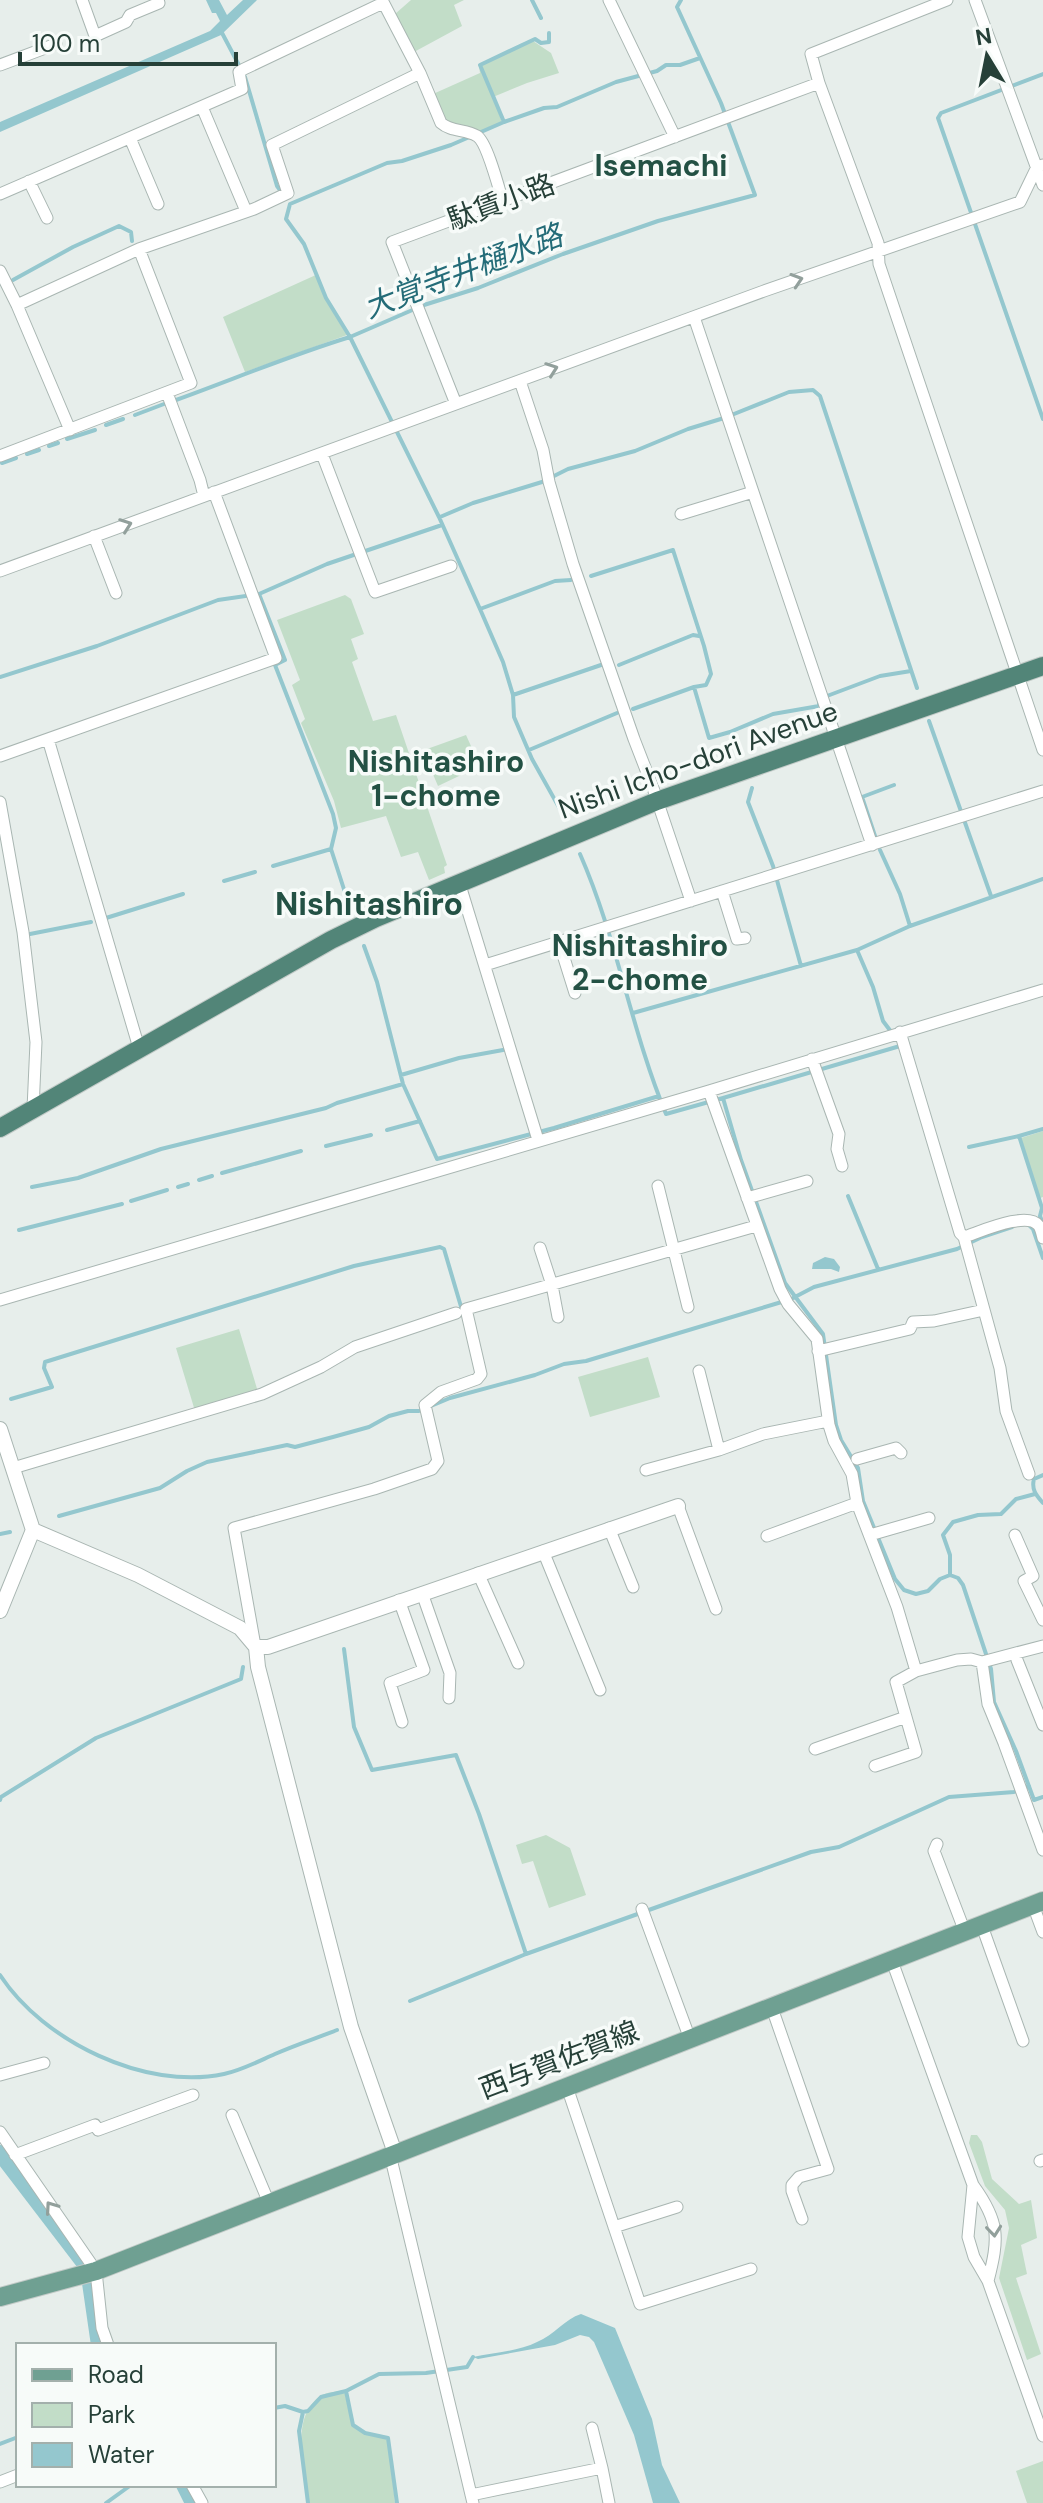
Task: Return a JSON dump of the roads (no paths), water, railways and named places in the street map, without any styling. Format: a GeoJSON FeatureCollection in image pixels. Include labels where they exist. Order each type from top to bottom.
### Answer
{"type":"FeatureCollection","features":[{"type":"Feature","properties":{"kind":"highway","name":"Nishi Icho-dori Avenue"},"geometry":{"type":"LineString","coordinates":[[0,1128],[331,940],[459,882],[657,801],[1043,666]]}},
{"type":"Feature","properties":{"kind":"main road","name":"西与賀佐賀線"},"geometry":{"type":"LineString","coordinates":[[0,2297],[96,2271],[1038,1903]]}},
{"type":"Feature","properties":{"kind":"street"},"geometry":{"type":"LineString","coordinates":[[82,0],[95,36],[126,22],[130,15],[159,3],[158,0]]}},
{"type":"Feature","properties":{"kind":"street"},"geometry":{"type":"LineString","coordinates":[[609,0],[675,137]]}},
{"type":"Feature","properties":{"kind":"street"},"geometry":{"type":"LineString","coordinates":[[947,0],[932,2],[811,54],[878,243],[879,264],[1043,750]]}},
{"type":"Feature","properties":{"kind":"street"},"geometry":{"type":"LineString","coordinates":[[975,0],[1040,166],[1043,185]]}},
{"type":"Feature","properties":{"kind":"street"},"geometry":{"type":"LineString","coordinates":[[0,194],[242,89],[241,70],[383,1],[420,73],[441,123],[446,128],[476,135],[503,202]]}},
{"type":"Feature","properties":{"kind":"street"},"geometry":{"type":"LineString","coordinates":[[0,65],[56,44]]}},
{"type":"Feature","properties":{"kind":"street"},"geometry":{"type":"LineString","coordinates":[[17,305],[139,249],[283,195],[272,145],[420,73]]}},
{"type":"Feature","properties":{"kind":"street","name":"駄賃小路"},"geometry":{"type":"LineString","coordinates":[[456,404],[392,242],[819,83]]}},
{"type":"Feature","properties":{"kind":"street"},"geometry":{"type":"LineString","coordinates":[[202,107],[246,211]]}},
{"type":"Feature","properties":{"kind":"street"},"geometry":{"type":"LineString","coordinates":[[130,138],[158,204]]}},
{"type":"Feature","properties":{"kind":"street"},"geometry":{"type":"LineString","coordinates":[[0,571],[694,317],[1020,202],[1040,166]]}},
{"type":"Feature","properties":{"kind":"street"},"geometry":{"type":"LineString","coordinates":[[29,181],[47,218]]}},
{"type":"Feature","properties":{"kind":"street"},"geometry":{"type":"LineString","coordinates":[[0,456],[191,383],[139,249]]}},
{"type":"Feature","properties":{"kind":"street"},"geometry":{"type":"LineString","coordinates":[[0,271],[70,430]]}},
{"type":"Feature","properties":{"kind":"street"},"geometry":{"type":"LineString","coordinates":[[694,317],[872,845]]}},
{"type":"Feature","properties":{"kind":"street"},"geometry":{"type":"LineString","coordinates":[[520,381],[543,450],[573,564],[691,901]]}},
{"type":"Feature","properties":{"kind":"street"},"geometry":{"type":"LineString","coordinates":[[0,756],[276,658],[209,494],[200,480],[167,393]]}},
{"type":"Feature","properties":{"kind":"street"},"geometry":{"type":"LineString","coordinates":[[322,454],[375,592],[451,566]]}},
{"type":"Feature","properties":{"kind":"street"},"geometry":{"type":"LineString","coordinates":[[681,514],[753,492]]}},
{"type":"Feature","properties":{"kind":"street"},"geometry":{"type":"LineString","coordinates":[[94,536],[116,593]]}},
{"type":"Feature","properties":{"kind":"street"},"geometry":{"type":"LineString","coordinates":[[48,739],[139,1048]]}},
{"type":"Feature","properties":{"kind":"street"},"geometry":{"type":"LineString","coordinates":[[485,965],[1043,791]]}},
{"type":"Feature","properties":{"kind":"street"},"geometry":{"type":"LineString","coordinates":[[0,802],[23,932],[36,1042],[33,1109]]}},
{"type":"Feature","properties":{"kind":"street"},"geometry":{"type":"LineString","coordinates":[[459,882],[536,1135]]}},
{"type":"Feature","properties":{"kind":"street"},"geometry":{"type":"LineString","coordinates":[[722,891],[737,939],[745,938]]}},
{"type":"Feature","properties":{"kind":"street"},"geometry":{"type":"LineString","coordinates":[[559,942],[575,993]]}},
{"type":"Feature","properties":{"kind":"street"},"geometry":{"type":"LineString","coordinates":[[0,1300],[536,1135],[662,1105],[712,1098],[815,1066],[895,1034],[1043,990]]}},
{"type":"Feature","properties":{"kind":"street"},"geometry":{"type":"LineString","coordinates":[[895,1034],[960,1233],[966,1242],[1000,1368],[1006,1411],[1029,1474]]}},
{"type":"Feature","properties":{"kind":"street"},"geometry":{"type":"LineString","coordinates":[[815,1066],[839,1134],[837,1149],[842,1166]]}},
{"type":"Feature","properties":{"kind":"street"},"geometry":{"type":"LineString","coordinates":[[712,1098],[756,1226],[786,1300],[824,1350],[828,1421],[834,1441],[852,1474],[857,1503],[875,1534],[916,1671]]}},
{"type":"Feature","properties":{"kind":"street"},"geometry":{"type":"LineString","coordinates":[[747,1198],[807,1181]]}},
{"type":"Feature","properties":{"kind":"street"},"geometry":{"type":"LineString","coordinates":[[658,1186],[688,1307]]}},
{"type":"Feature","properties":{"kind":"street"},"geometry":{"type":"LineString","coordinates":[[966,1242],[1019,1219],[1029,1219],[1038,1224],[1043,1238]]}},
{"type":"Feature","properties":{"kind":"street"},"geometry":{"type":"LineString","coordinates":[[602,2468],[472,2499],[392,2163],[395,2153],[351,2027],[258,1667],[234,1528],[374,1489],[432,1469],[438,1461],[426,1409],[441,1392],[479,1376],[466,1309],[756,1226]]}},
{"type":"Feature","properties":{"kind":"street"},"geometry":{"type":"LineString","coordinates":[[540,1248],[558,1317]]}},
{"type":"Feature","properties":{"kind":"street"},"geometry":{"type":"LineString","coordinates":[[824,1350],[910,1329],[913,1322],[934,1321],[984,1310]]}},
{"type":"Feature","properties":{"kind":"street"},"geometry":{"type":"LineString","coordinates":[[13,1468],[262,1394],[321,1367],[355,1347],[456,1313]]}},
{"type":"Feature","properties":{"kind":"street"},"geometry":{"type":"LineString","coordinates":[[699,1371],[719,1450]]}},
{"type":"Feature","properties":{"kind":"street"},"geometry":{"type":"LineString","coordinates":[[646,1470],[763,1434],[828,1421]]}},
{"type":"Feature","properties":{"kind":"street"},"geometry":{"type":"LineString","coordinates":[[0,1429],[33,1530],[0,1611]]}},
{"type":"Feature","properties":{"kind":"street"},"geometry":{"type":"LineString","coordinates":[[857,1459],[896,1448],[901,1453]]}},
{"type":"Feature","properties":{"kind":"street"},"geometry":{"type":"LineString","coordinates":[[767,1536],[857,1503]]}},
{"type":"Feature","properties":{"kind":"street"},"geometry":{"type":"LineString","coordinates":[[33,1530],[138,1575],[240,1628],[256,1647],[268,1647],[678,1506],[716,1609]]}},
{"type":"Feature","properties":{"kind":"street"},"geometry":{"type":"LineString","coordinates":[[875,1534],[929,1518]]}},
{"type":"Feature","properties":{"kind":"street"},"geometry":{"type":"LineString","coordinates":[[609,1528],[633,1587]]}},
{"type":"Feature","properties":{"kind":"street"},"geometry":{"type":"LineString","coordinates":[[1015,1535],[1033,1576],[1024,1581],[1043,1620]]}},
{"type":"Feature","properties":{"kind":"street"},"geometry":{"type":"LineString","coordinates":[[543,1551],[600,1690]]}},
{"type":"Feature","properties":{"kind":"street"},"geometry":{"type":"LineString","coordinates":[[478,1573],[518,1663]]}},
{"type":"Feature","properties":{"kind":"street"},"geometry":{"type":"LineString","coordinates":[[422,1593],[450,1673],[449,1698]]}},
{"type":"Feature","properties":{"kind":"street"},"geometry":{"type":"LineString","coordinates":[[399,1600],[424,1670],[390,1683],[402,1722]]}},
{"type":"Feature","properties":{"kind":"street"},"geometry":{"type":"LineString","coordinates":[[875,1766],[916,1752],[896,1682],[916,1671],[957,1660],[987,1660],[1043,1646]]}},
{"type":"Feature","properties":{"kind":"street"},"geometry":{"type":"LineString","coordinates":[[987,1660],[988,1704],[1043,1848]]}},
{"type":"Feature","properties":{"kind":"street"},"geometry":{"type":"LineString","coordinates":[[1017,1660],[1043,1725]]}},
{"type":"Feature","properties":{"kind":"street"},"geometry":{"type":"LineString","coordinates":[[815,1749],[906,1717]]}},
{"type":"Feature","properties":{"kind":"street"},"geometry":{"type":"LineString","coordinates":[[937,1844],[934,1851],[974,1929],[1023,2041]]}},
{"type":"Feature","properties":{"kind":"street"},"geometry":{"type":"LineString","coordinates":[[1038,1903],[1043,1932]]}},
{"type":"Feature","properties":{"kind":"street"},"geometry":{"type":"LineString","coordinates":[[643,1912],[690,2039]]}},
{"type":"Feature","properties":{"kind":"street"},"geometry":{"type":"LineString","coordinates":[[892,1961],[973,2185],[990,2208],[996,2228],[995,2254],[988,2281]]}},
{"type":"Feature","properties":{"kind":"street"},"geometry":{"type":"LineString","coordinates":[[772,2008],[828,2169],[799,2177],[792,2185],[802,2219]]}},
{"type":"Feature","properties":{"kind":"street"},"geometry":{"type":"LineString","coordinates":[[0,2075],[44,2063]]}},
{"type":"Feature","properties":{"kind":"street"},"geometry":{"type":"LineString","coordinates":[[567,2087],[640,2304],[751,2269]]}},
{"type":"Feature","properties":{"kind":"street"},"geometry":{"type":"LineString","coordinates":[[15,2155],[95,2125],[98,2130],[193,2095]]}},
{"type":"Feature","properties":{"kind":"street"},"geometry":{"type":"LineString","coordinates":[[232,2115],[269,2203]]}},
{"type":"Feature","properties":{"kind":"street"},"geometry":{"type":"LineString","coordinates":[[0,2132],[96,2271],[102,2328],[107,2343]]}},
{"type":"Feature","properties":{"kind":"street"},"geometry":{"type":"LineString","coordinates":[[973,2185],[968,2237],[974,2257],[988,2281],[1043,2436]]}},
{"type":"Feature","properties":{"kind":"street"},"geometry":{"type":"LineString","coordinates":[[614,2227],[677,2207]]}},
{"type":"Feature","properties":{"kind":"street"},"geometry":{"type":"LineString","coordinates":[[592,2428],[609,2503]]}},
{"type":"Feature","properties":{"kind":"water"},"geometry":{"type":"Polygon","coordinates":[[[206,0],[219,0],[227,15],[243,0],[257,0],[221,35],[0,132],[0,122],[210,31],[220,21],[206,0]]]}},
{"type":"Feature","properties":{"kind":"water"},"geometry":{"type":"Polygon","coordinates":[[[825,1257],[834,1259],[840,1267],[839,1272],[812,1269],[813,1263],[825,1257]]]}},
{"type":"Feature","properties":{"kind":"water"},"geometry":{"type":"Polygon","coordinates":[[[581,2314],[615,2328],[652,2419],[662,2465],[680,2503],[653,2503],[634,2435],[594,2342],[589,2337],[580,2335],[555,2345],[478,2359],[473,2357],[530,2345],[581,2314]]]}},
{"type":"Feature","properties":{"kind":"waterway"},"geometry":{"type":"LineString","coordinates":[[532,0],[541,18]]}},
{"type":"Feature","properties":{"kind":"waterway","name":"大覚寺井樋水路"},"geometry":{"type":"LineString","coordinates":[[565,818],[532,759],[514,717],[513,695],[503,662],[439,517],[350,337],[424,305],[478,288],[563,254],[658,221],[755,195],[721,103],[677,7],[681,0]]}},
{"type":"Feature","properties":{"kind":"waterway"},"geometry":{"type":"LineString","coordinates":[[221,31],[241,69]]}},
{"type":"Feature","properties":{"kind":"waterway"},"geometry":{"type":"LineString","coordinates":[[504,122],[480,65],[535,39],[541,43],[549,42],[549,33]]}},
{"type":"Feature","properties":{"kind":"waterway"},"geometry":{"type":"LineString","coordinates":[[176,400],[350,337],[326,298],[304,244],[286,219],[290,204],[387,163],[451,145],[504,122],[544,108],[557,107],[666,65],[680,65],[700,58]]}},
{"type":"Feature","properties":{"kind":"waterway"},"geometry":{"type":"LineString","coordinates":[[1043,74],[941,113],[938,118],[1043,419]]}},
{"type":"Feature","properties":{"kind":"waterway"},"geometry":{"type":"LineString","coordinates":[[245,77],[277,186],[283,194]]}},
{"type":"Feature","properties":{"kind":"waterway"},"geometry":{"type":"LineString","coordinates":[[13,280],[119,226],[131,232],[132,241]]}},
{"type":"Feature","properties":{"kind":"waterway"},"geometry":{"type":"LineString","coordinates":[[440,517],[473,503],[542,482],[568,469],[635,451],[789,392],[813,390],[820,396],[917,688]]}},
{"type":"Feature","properties":{"kind":"waterway"},"geometry":{"type":"LineString","coordinates":[[135,415],[164,404]]}},
{"type":"Feature","properties":{"kind":"waterway"},"geometry":{"type":"LineString","coordinates":[[106,425],[123,419]]}},
{"type":"Feature","properties":{"kind":"waterway"},"geometry":{"type":"LineString","coordinates":[[67,439],[95,430]]}},
{"type":"Feature","properties":{"kind":"waterway"},"geometry":{"type":"LineString","coordinates":[[49,446],[58,443]]}},
{"type":"Feature","properties":{"kind":"waterway"},"geometry":{"type":"LineString","coordinates":[[27,454],[39,450]]}},
{"type":"Feature","properties":{"kind":"waterway"},"geometry":{"type":"LineString","coordinates":[[2,463],[16,458]]}},
{"type":"Feature","properties":{"kind":"waterway"},"geometry":{"type":"LineString","coordinates":[[0,677],[97,646],[218,600],[259,594],[327,564],[442,525]]}},
{"type":"Feature","properties":{"kind":"waterway"},"geometry":{"type":"LineString","coordinates":[[591,576],[673,550],[711,674],[706,685],[694,687],[709,738],[730,732],[738,752]]}},
{"type":"Feature","properties":{"kind":"waterway"},"geometry":{"type":"LineString","coordinates":[[480,609],[555,581],[571,580]]}},
{"type":"Feature","properties":{"kind":"waterway"},"geometry":{"type":"LineString","coordinates":[[259,594],[285,660],[275,665],[333,814],[336,828],[331,849],[350,908]]}},
{"type":"Feature","properties":{"kind":"waterway"},"geometry":{"type":"LineString","coordinates":[[619,665],[693,635],[699,636]]}},
{"type":"Feature","properties":{"kind":"waterway"},"geometry":{"type":"LineString","coordinates":[[513,695],[601,665]]}},
{"type":"Feature","properties":{"kind":"waterway"},"geometry":{"type":"LineString","coordinates":[[827,696],[880,676],[911,671]]}},
{"type":"Feature","properties":{"kind":"waterway"},"geometry":{"type":"LineString","coordinates":[[633,709],[694,687]]}},
{"type":"Feature","properties":{"kind":"waterway"},"geometry":{"type":"LineString","coordinates":[[730,732],[773,714],[819,706],[819,703]]}},
{"type":"Feature","properties":{"kind":"waterway"},"geometry":{"type":"LineString","coordinates":[[529,750],[617,713]]}},
{"type":"Feature","properties":{"kind":"waterway"},"geometry":{"type":"LineString","coordinates":[[929,721],[991,896]]}},
{"type":"Feature","properties":{"kind":"waterway"},"geometry":{"type":"LineString","coordinates":[[876,839],[862,797],[894,785]]}},
{"type":"Feature","properties":{"kind":"waterway"},"geometry":{"type":"LineString","coordinates":[[752,788],[748,802],[773,866],[801,966]]}},
{"type":"Feature","properties":{"kind":"waterway"},"geometry":{"type":"LineString","coordinates":[[273,866],[331,849]]}},
{"type":"Feature","properties":{"kind":"waterway"},"geometry":{"type":"LineString","coordinates":[[880,850],[900,894],[910,926]]}},
{"type":"Feature","properties":{"kind":"waterway"},"geometry":{"type":"LineString","coordinates":[[580,854],[604,918],[643,1050],[666,1114],[723,1098],[741,1160],[785,1283],[823,1334],[836,1425],[858,1468],[863,1501],[895,1579],[904,1590],[916,1594],[928,1591],[940,1579],[950,1575],[958,1578],[963,1585],[991,1669],[994,1702],[1034,1800],[1043,1797]]}},
{"type":"Feature","properties":{"kind":"waterway"},"geometry":{"type":"LineString","coordinates":[[224,881],[255,872]]}},
{"type":"Feature","properties":{"kind":"waterway"},"geometry":{"type":"LineString","coordinates":[[633,1013],[857,950],[910,926],[1043,879]]}},
{"type":"Feature","properties":{"kind":"waterway"},"geometry":{"type":"LineString","coordinates":[[106,918],[183,894]]}},
{"type":"Feature","properties":{"kind":"waterway"},"geometry":{"type":"LineString","coordinates":[[30,934],[91,922]]}},
{"type":"Feature","properties":{"kind":"waterway"},"geometry":{"type":"LineString","coordinates":[[364,946],[377,982],[403,1084],[437,1159],[659,1096]]}},
{"type":"Feature","properties":{"kind":"waterway"},"geometry":{"type":"LineString","coordinates":[[857,950],[883,1021],[892,1033]]}},
{"type":"Feature","properties":{"kind":"waterway"},"geometry":{"type":"LineString","coordinates":[[723,1098],[900,1046]]}},
{"type":"Feature","properties":{"kind":"waterway"},"geometry":{"type":"LineString","coordinates":[[401,1075],[459,1058],[503,1050]]}},
{"type":"Feature","properties":{"kind":"waterway"},"geometry":{"type":"LineString","coordinates":[[32,1187],[78,1178],[161,1149],[326,1108],[403,1084]]}},
{"type":"Feature","properties":{"kind":"waterway"},"geometry":{"type":"LineString","coordinates":[[387,1130],[420,1121]]}},
{"type":"Feature","properties":{"kind":"waterway"},"geometry":{"type":"LineString","coordinates":[[1043,1129],[1019,1136],[1042,1208],[1040,1216],[1043,1224]]}},
{"type":"Feature","properties":{"kind":"waterway"},"geometry":{"type":"LineString","coordinates":[[326,1146],[371,1135]]}},
{"type":"Feature","properties":{"kind":"waterway"},"geometry":{"type":"LineString","coordinates":[[969,1147],[1019,1136]]}},
{"type":"Feature","properties":{"kind":"waterway"},"geometry":{"type":"LineString","coordinates":[[222,1173],[301,1151]]}},
{"type":"Feature","properties":{"kind":"waterway"},"geometry":{"type":"LineString","coordinates":[[199,1180],[212,1176]]}},
{"type":"Feature","properties":{"kind":"waterway"},"geometry":{"type":"LineString","coordinates":[[178,1187],[188,1184]]}},
{"type":"Feature","properties":{"kind":"waterway"},"geometry":{"type":"LineString","coordinates":[[131,1201],[167,1190]]}},
{"type":"Feature","properties":{"kind":"waterway"},"geometry":{"type":"LineString","coordinates":[[848,1196],[878,1269]]}},
{"type":"Feature","properties":{"kind":"waterway"},"geometry":{"type":"LineString","coordinates":[[19,1230],[122,1204]]}},
{"type":"Feature","properties":{"kind":"waterway"},"geometry":{"type":"LineString","coordinates":[[1029,1225],[1043,1258]]}},
{"type":"Feature","properties":{"kind":"waterway"},"geometry":{"type":"LineString","coordinates":[[793,1298],[814,1287],[957,1249],[1012,1227]]}},
{"type":"Feature","properties":{"kind":"waterway"},"geometry":{"type":"LineString","coordinates":[[11,1399],[52,1387],[44,1368],[45,1362],[354,1266],[440,1247],[444,1249],[462,1310]]}},
{"type":"Feature","properties":{"kind":"waterway"},"geometry":{"type":"LineString","coordinates":[[59,1516],[160,1488],[207,1462],[287,1445],[295,1447],[369,1427],[389,1416],[419,1411],[450,1398],[785,1301]]}},
{"type":"Feature","properties":{"kind":"waterway"},"geometry":{"type":"LineString","coordinates":[[1043,1475],[1034,1479],[1033,1483],[1043,1503]]}},
{"type":"Feature","properties":{"kind":"waterway"},"geometry":{"type":"LineString","coordinates":[[950,1575],[950,1555],[943,1535],[953,1522],[978,1515],[1001,1514],[1016,1499],[1035,1494]]}},
{"type":"Feature","properties":{"kind":"waterway"},"geometry":{"type":"LineString","coordinates":[[0,1534],[10,1532]]}},
{"type":"Feature","properties":{"kind":"waterway"},"geometry":{"type":"LineString","coordinates":[[344,1649],[354,1727],[372,1770],[456,1755],[526,1954]]}},
{"type":"Feature","properties":{"kind":"waterway"},"geometry":{"type":"LineString","coordinates":[[0,1800],[96,1738],[241,1679],[243,1667]]}},
{"type":"Feature","properties":{"kind":"waterway"},"geometry":{"type":"LineString","coordinates":[[410,2001],[526,1954],[811,1852],[839,1847],[949,1797],[1014,1792],[1029,1786]]}},
{"type":"Feature","properties":{"kind":"waterway"},"geometry":{"type":"LineString","coordinates":[[0,1975],[42,2021],[69,2040],[98,2056],[162,2075],[193,2077],[224,2074],[337,2030]]}},
{"type":"Feature","properties":{"kind":"waterway"},"geometry":{"type":"LineString","coordinates":[[0,2153],[84,2263],[99,2343]]}},
{"type":"Feature","properties":{"kind":"waterway"},"geometry":{"type":"LineString","coordinates":[[276,2408],[285,2406],[308,2411],[321,2397],[346,2391],[379,2374],[426,2373],[467,2367],[473,2357]]}},
{"type":"Feature","properties":{"kind":"waterway"},"geometry":{"type":"LineString","coordinates":[[346,2391],[353,2425],[365,2433],[388,2438],[397,2503]]}},
{"type":"Feature","properties":{"kind":"waterway"},"geometry":{"type":"LineString","coordinates":[[303,2412],[299,2431],[308,2503]]}},
{"type":"Feature","properties":{"kind":"waterway"},"geometry":{"type":"LineString","coordinates":[[0,2444],[16,2438]]}},
{"type":"Feature","properties":{"kind":"waterway"},"geometry":{"type":"LineString","coordinates":[[106,2503],[128,2487]]}},
{"type":"Feature","properties":{"kind":"waterway"},"geometry":{"type":"LineString","coordinates":[[185,2487],[193,2503]]}},
{"type":"Feature","properties":{"kind":"district","name":"Isemachi"},"geometry":{"type":"Point","coordinates":[661,165]}},
{"type":"Feature","properties":{"kind":"district","name":"Nishitashiro 1-chome"},"geometry":{"type":"Point","coordinates":[436,778]}},
{"type":"Feature","properties":{"kind":"district","name":"Nishitashiro"},"geometry":{"type":"Point","coordinates":[369,904]}},
{"type":"Feature","properties":{"kind":"district","name":"Nishitashiro 2-chome"},"geometry":{"type":"Point","coordinates":[640,962]}}]}
